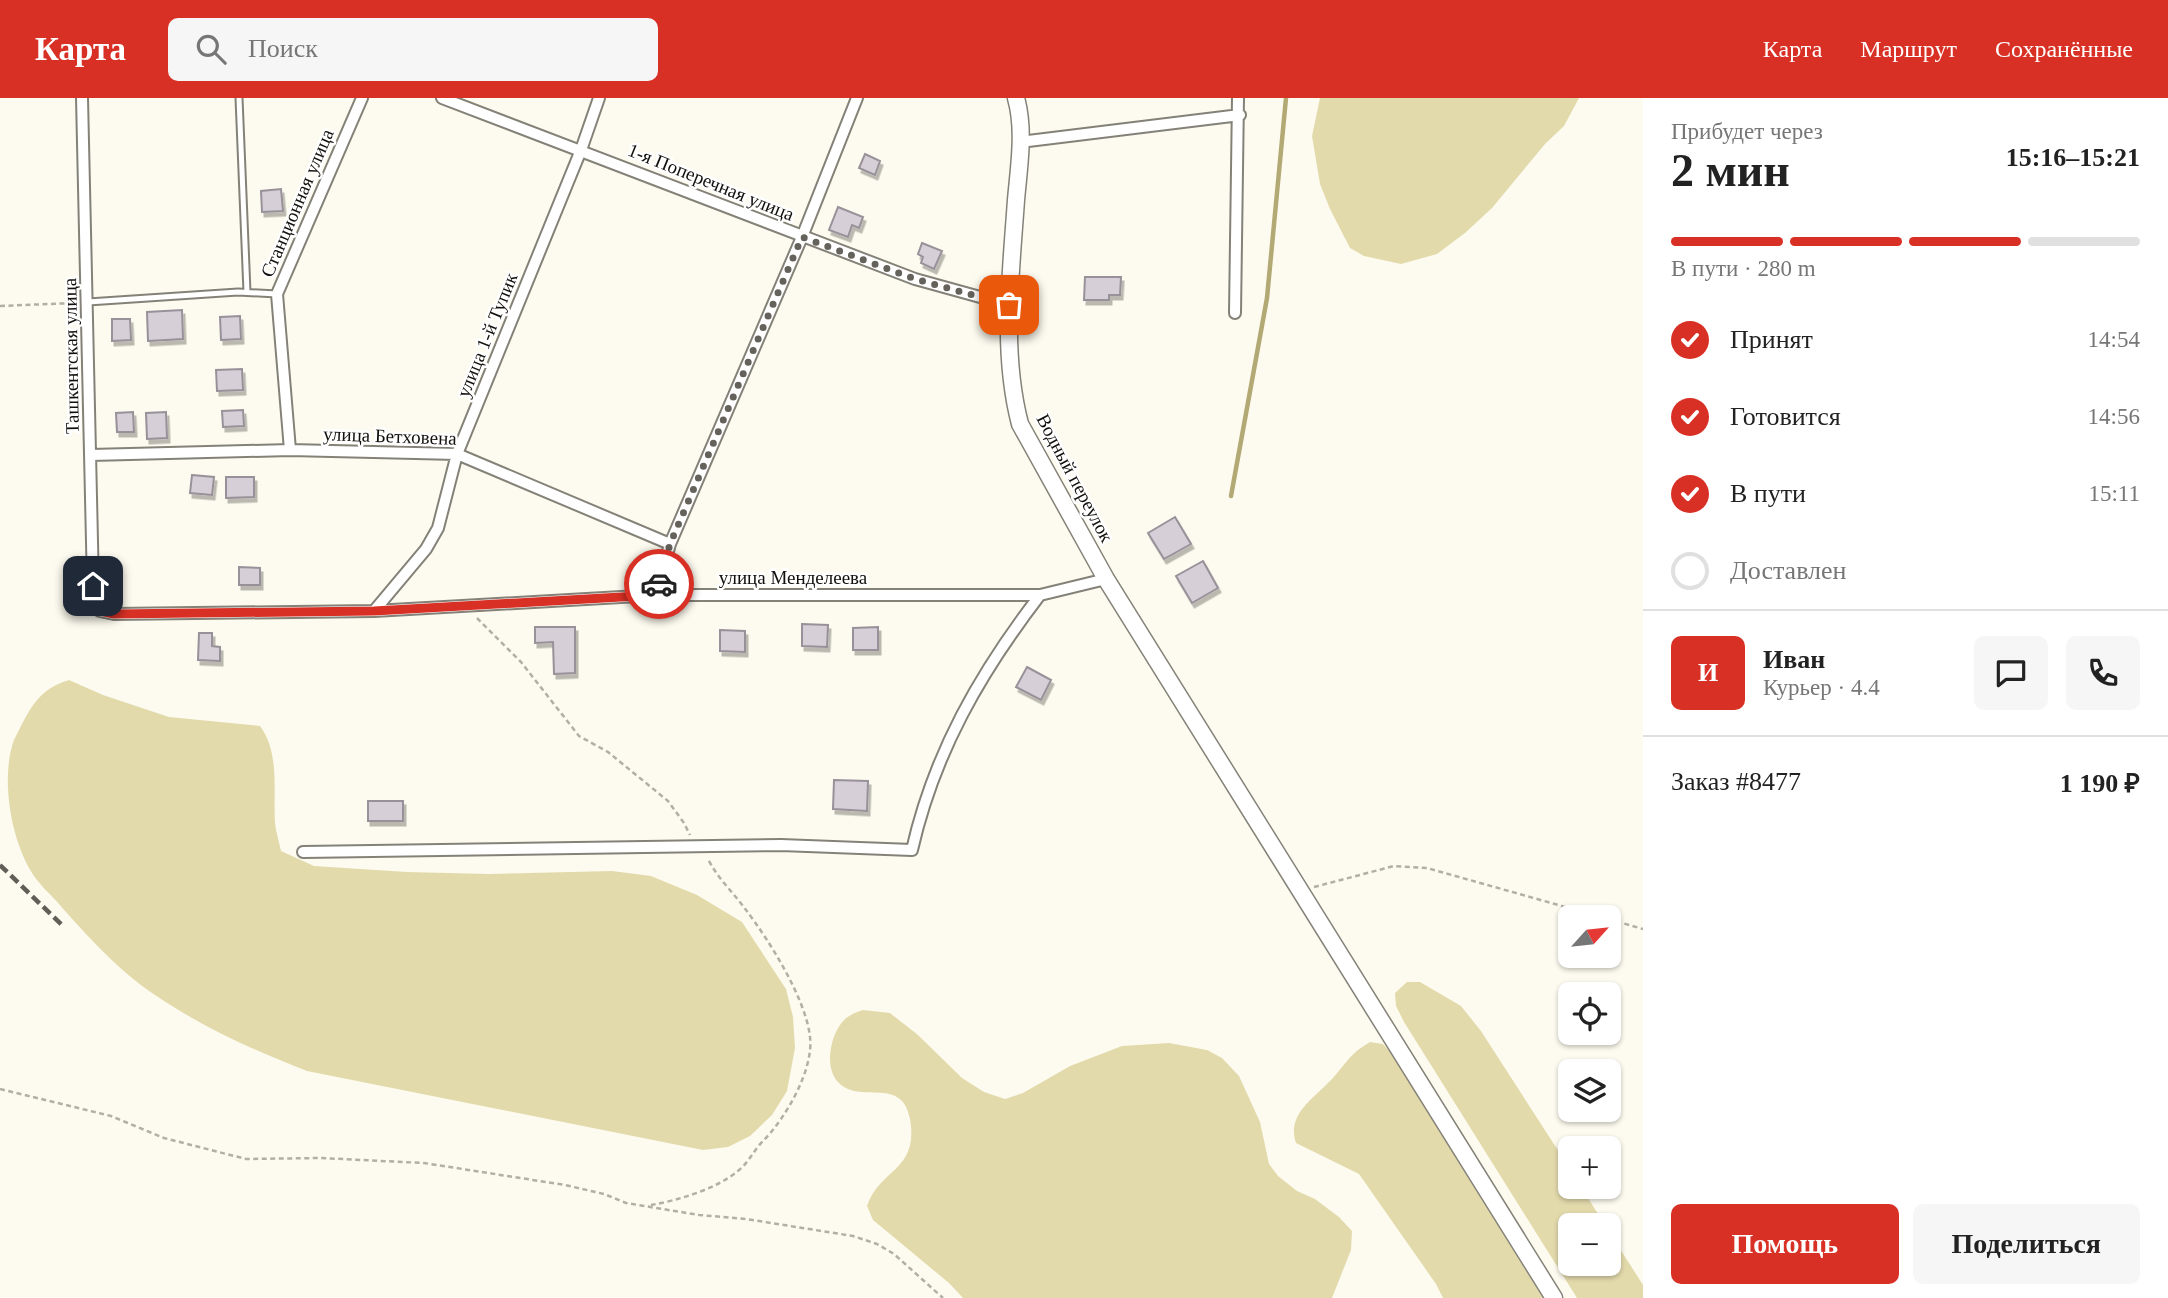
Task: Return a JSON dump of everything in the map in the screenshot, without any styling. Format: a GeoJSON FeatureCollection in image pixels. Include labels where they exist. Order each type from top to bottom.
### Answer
{"type":"FeatureCollection","features":[{"type":"Feature","properties":{"kind":"street","name":"Ташкентская улица"},"geometry":{"type":"LineString","coordinates":[[82,98],[93,586],[100,611]]}},
{"type":"Feature","properties":{"kind":"street","name":"Станционная улица"},"geometry":{"type":"LineString","coordinates":[[290,450],[277,294],[362,98]]}},
{"type":"Feature","properties":{"kind":"street","name":"1-я Поперечная улица"},"geometry":{"type":"LineString","coordinates":[[442,98],[915,279],[1009,305]]}},
{"type":"Feature","properties":{"kind":"street","name":"улица 1-й Тупик"},"geometry":{"type":"LineString","coordinates":[[374,611],[433,539],[438,528],[457,454],[580,150],[598,98]]}},
{"type":"Feature","properties":{"kind":"street"},"geometry":{"type":"LineString","coordinates":[[656,595],[670,544],[802,237],[857,98]]}},
{"type":"Feature","properties":{"kind":"street","name":"Водный переулок"},"geometry":{"type":"LineString","coordinates":[[1016,98],[1020,113],[1020,142],[1009,305],[1010,356],[1020,424],[1106,579],[1555,1298]]}},
{"type":"Feature","properties":{"kind":"street"},"geometry":{"type":"LineString","coordinates":[[1235,313],[1240,115],[1238,98]]}},
{"type":"Feature","properties":{"kind":"street"},"geometry":{"type":"LineString","coordinates":[[1020,142],[1240,115]]}},
{"type":"Feature","properties":{"kind":"street","name":"улица Бетховена"},"geometry":{"type":"LineString","coordinates":[[91,455],[290,450],[457,454],[670,544]]}},
{"type":"Feature","properties":{"kind":"street","name":"улица Менделеева"},"geometry":{"type":"LineString","coordinates":[[100,611],[114,614],[374,611],[656,595],[1040,595],[1106,579]]}},
{"type":"Feature","properties":{"kind":"street"},"geometry":{"type":"LineString","coordinates":[[303,852],[781,845],[912,850],[930,783],[981,677],[1040,595]]}},
{"type":"Feature","properties":{"kind":"lane"},"geometry":{"type":"LineString","coordinates":[[239,98],[247,292]]}},
{"type":"Feature","properties":{"kind":"lane"},"geometry":{"type":"LineString","coordinates":[[87,302],[247,292],[277,294]]}},
{"type":"Feature","properties":{"kind":"path"},"geometry":{"type":"LineString","coordinates":[[0,306],[87,302]]}},
{"type":"Feature","properties":{"kind":"path"},"geometry":{"type":"LineString","coordinates":[[464,606],[521,662],[579,736],[608,752],[668,801],[716,876],[745,908],[768,941],[794,991],[810,1036],[810,1058],[789,1106],[775,1129],[740,1170],[724,1181],[646,1206]]}},
{"type":"Feature","properties":{"kind":"path"},"geometry":{"type":"LineString","coordinates":[[1301,890],[1394,866],[1427,868],[1558,905]]}},
{"type":"Feature","properties":{"kind":"path"},"geometry":{"type":"LineString","coordinates":[[1621,923],[1643,929]]}},
{"type":"Feature","properties":{"kind":"path"},"geometry":{"type":"LineString","coordinates":[[0,1089],[111,1116],[164,1138],[222,1155],[246,1159],[321,1158],[424,1163],[565,1185],[604,1194],[625,1203],[853,1236],[877,1244],[894,1254],[943,1298]]}},
{"type":"Feature","properties":{"kind":"shaded area"},"geometry":{"type":"Polygon","coordinates":[[[1320,98],[1579,98],[1564,126],[1545,144],[1492,208],[1437,254],[1401,264],[1364,256],[1350,248],[1330,209],[1320,184],[1312,136],[1320,98]]]}},
{"type":"Feature","properties":{"kind":"shaded area"},"geometry":{"type":"Polygon","coordinates":[[[69,680],[103,695],[169,717],[260,726],[273,760],[275,823],[281,851],[314,866],[489,874],[612,871],[651,876],[697,895],[742,922],[786,989],[793,1017],[795,1048],[787,1091],[772,1115],[750,1136],[728,1147],[703,1150],[307,1071],[248,1047],[191,1018],[142,986],[80,928],[37,880],[19,846],[8,791],[10,755],[14,740],[29,711],[41,696],[69,680]]]}},
{"type":"Feature","properties":{"kind":"shaded area"},"geometry":{"type":"Polygon","coordinates":[[[1407,982],[1420,982],[1461,1006],[1481,1031],[1558,1150],[1558,1199],[1589,1199],[1597,1213],[1558,1213],[1558,1268],[1404,1022],[1396,1006],[1395,993],[1407,982]]]}},
{"type":"Feature","properties":{"kind":"shaded area"},"geometry":{"type":"Polygon","coordinates":[[[863,1010],[890,1013],[918,1035],[962,1078],[984,1092],[1005,1099],[1023,1093],[1070,1066],[1122,1046],[1169,1043],[1207,1050],[1222,1058],[1239,1076],[1260,1122],[1269,1164],[1278,1176],[1297,1191],[1315,1199],[1352,1231],[1351,1250],[1332,1298],[963,1298],[949,1283],[873,1220],[867,1206],[880,1184],[904,1159],[911,1136],[906,1106],[899,1098],[890,1094],[849,1089],[840,1084],[831,1070],[830,1052],[839,1026],[848,1017],[863,1010]]]}},
{"type":"Feature","properties":{"kind":"shaded area"},"geometry":{"type":"Polygon","coordinates":[[[1370,1042],[1383,1044],[1392,1054],[1543,1298],[1443,1298],[1359,1174],[1296,1143],[1294,1133],[1297,1117],[1307,1103],[1351,1057],[1370,1042]]]}},
{"type":"Feature","properties":{"kind":"shaded area"},"geometry":{"type":"Polygon","coordinates":[[[1621,1250],[1643,1285],[1643,1298],[1577,1298],[1563,1276],[1621,1276],[1621,1250]]]}},
{"type":"Feature","properties":{"kind":"building"},"geometry":{"type":"Polygon","coordinates":[[[865,154],[880,161],[875,175],[859,168],[865,154]]]}},
{"type":"Feature","properties":{"kind":"building"},"geometry":{"type":"Polygon","coordinates":[[[281,189],[283,211],[262,212],[261,191],[281,189]]]}},
{"type":"Feature","properties":{"kind":"building"},"geometry":{"type":"Polygon","coordinates":[[[838,207],[863,217],[859,228],[852,225],[848,237],[829,230],[838,207]]]}},
{"type":"Feature","properties":{"kind":"building"},"geometry":{"type":"Polygon","coordinates":[[[922,243],[942,251],[934,269],[921,263],[923,257],[918,254],[922,243]]]}},
{"type":"Feature","properties":{"kind":"building"},"geometry":{"type":"Polygon","coordinates":[[[1085,277],[1121,277],[1120,295],[1109,295],[1109,300],[1084,300],[1085,277]]]}},
{"type":"Feature","properties":{"kind":"building"},"geometry":{"type":"Polygon","coordinates":[[[182,310],[183,339],[148,341],[147,312],[182,310]]]}},
{"type":"Feature","properties":{"kind":"building"},"geometry":{"type":"Polygon","coordinates":[[[240,316],[241,339],[221,340],[220,317],[240,316]]]}},
{"type":"Feature","properties":{"kind":"building"},"geometry":{"type":"Polygon","coordinates":[[[112,319],[130,319],[131,340],[112,341],[112,319]]]}},
{"type":"Feature","properties":{"kind":"building"},"geometry":{"type":"Polygon","coordinates":[[[242,369],[243,390],[217,391],[216,370],[242,369]]]}},
{"type":"Feature","properties":{"kind":"building"},"geometry":{"type":"Polygon","coordinates":[[[243,410],[244,426],[223,427],[222,411],[243,410]]]}},
{"type":"Feature","properties":{"kind":"building"},"geometry":{"type":"Polygon","coordinates":[[[133,412],[134,432],[117,432],[116,413],[133,412]]]}},
{"type":"Feature","properties":{"kind":"building"},"geometry":{"type":"Polygon","coordinates":[[[166,412],[167,438],[147,439],[146,413],[166,412]]]}},
{"type":"Feature","properties":{"kind":"building"},"geometry":{"type":"Polygon","coordinates":[[[192,475],[214,477],[212,495],[190,493],[192,475]]]}},
{"type":"Feature","properties":{"kind":"building"},"geometry":{"type":"Polygon","coordinates":[[[226,477],[254,477],[254,497],[226,498],[226,477]]]}},
{"type":"Feature","properties":{"kind":"building"},"geometry":{"type":"Polygon","coordinates":[[[1175,517],[1191,544],[1164,559],[1148,533],[1175,517]]]}},
{"type":"Feature","properties":{"kind":"building"},"geometry":{"type":"Polygon","coordinates":[[[1203,561],[1218,588],[1192,603],[1176,576],[1203,561]]]}},
{"type":"Feature","properties":{"kind":"building"},"geometry":{"type":"Polygon","coordinates":[[[239,567],[260,568],[260,585],[239,585],[239,567]]]}},
{"type":"Feature","properties":{"kind":"building"},"geometry":{"type":"Polygon","coordinates":[[[802,624],[828,625],[827,647],[802,646],[802,624]]]}},
{"type":"Feature","properties":{"kind":"building"},"geometry":{"type":"Polygon","coordinates":[[[535,627],[575,627],[575,673],[554,674],[553,642],[535,643],[535,627]]]}},
{"type":"Feature","properties":{"kind":"building"},"geometry":{"type":"Polygon","coordinates":[[[878,627],[878,650],[853,650],[853,628],[878,627]]]}},
{"type":"Feature","properties":{"kind":"building"},"geometry":{"type":"Polygon","coordinates":[[[720,630],[745,631],[745,652],[720,651],[720,630]]]}},
{"type":"Feature","properties":{"kind":"building"},"geometry":{"type":"Polygon","coordinates":[[[199,633],[212,633],[212,646],[220,647],[220,661],[198,660],[199,633]]]}},
{"type":"Feature","properties":{"kind":"building"},"geometry":{"type":"Polygon","coordinates":[[[1027,667],[1051,680],[1041,700],[1016,687],[1027,667]]]}},
{"type":"Feature","properties":{"kind":"building"},"geometry":{"type":"Polygon","coordinates":[[[834,780],[868,781],[867,811],[833,809],[834,780]]]}},
{"type":"Feature","properties":{"kind":"building"},"geometry":{"type":"Polygon","coordinates":[[[368,801],[403,801],[403,821],[368,821],[368,801]]]}},
{"type":"Feature","properties":{"kind":"waterway"},"geometry":{"type":"LineString","coordinates":[[1231,496],[1267,298],[1286,98]]}},
{"type":"Feature","properties":{"kind":"railway"},"geometry":{"type":"LineString","coordinates":[[0,865],[63,926]]}},
{"type":"Feature","properties":{"kind":"way so far"},"geometry":{"type":"LineString","coordinates":[[659,584],[670,544],[802,237],[915,279],[1009,305]]}},
{"type":"Feature","properties":{"kind":"route"},"geometry":{"type":"LineString","coordinates":[[93,586],[100,611],[114,614],[374,611],[656,595],[659,584]]}}]}
